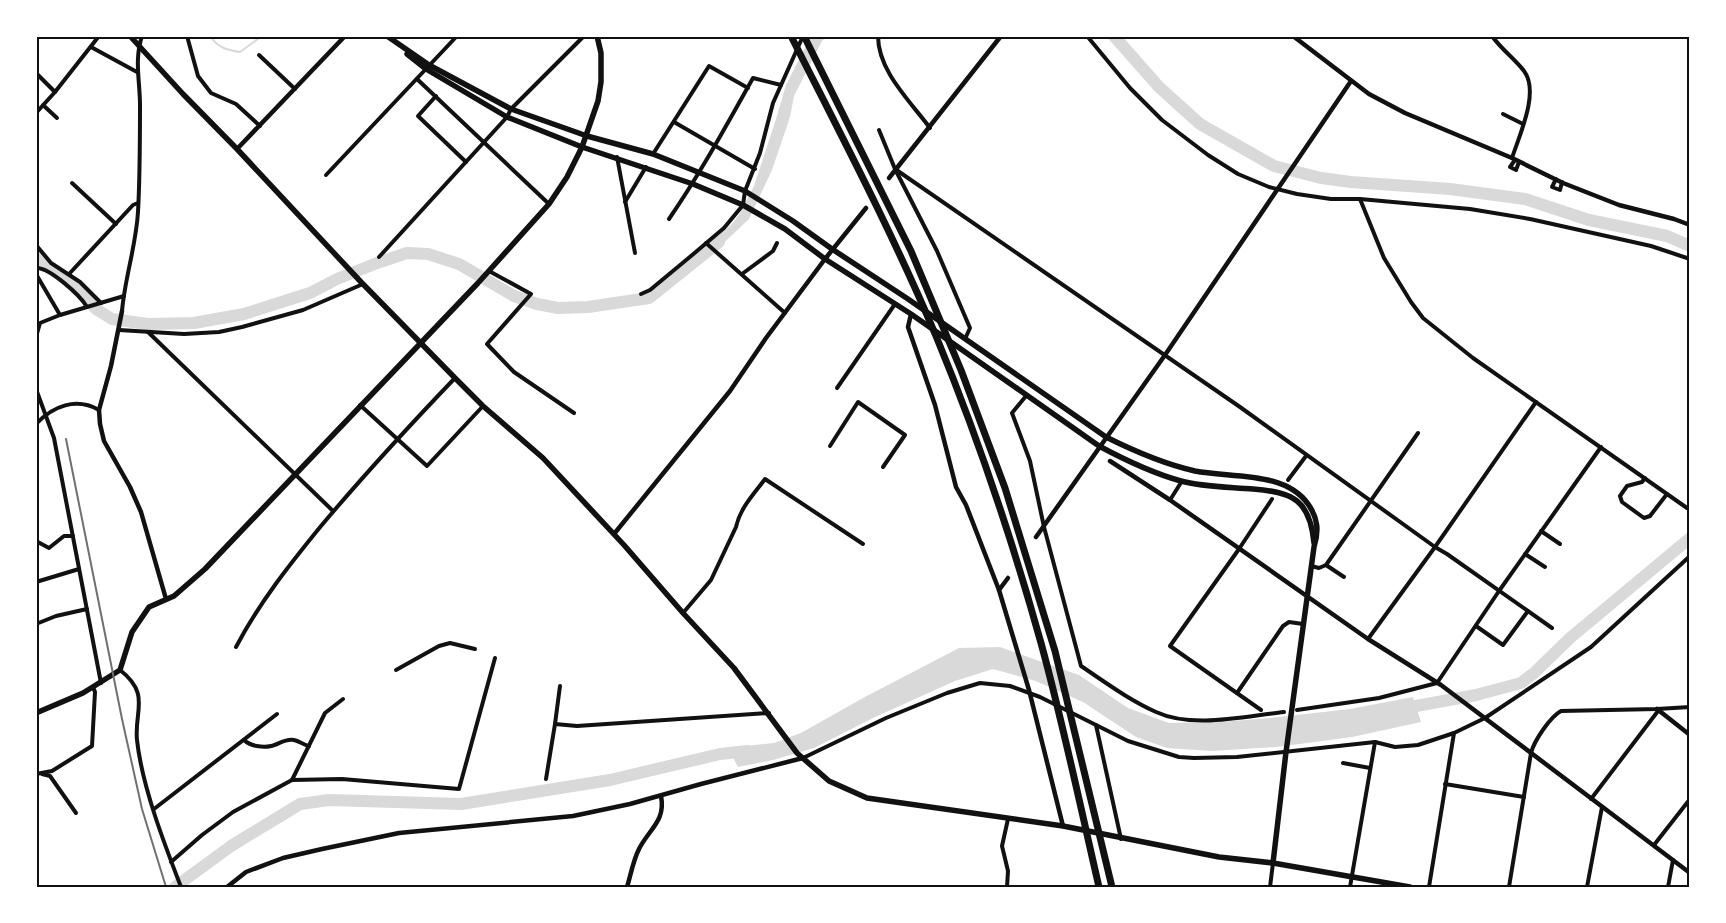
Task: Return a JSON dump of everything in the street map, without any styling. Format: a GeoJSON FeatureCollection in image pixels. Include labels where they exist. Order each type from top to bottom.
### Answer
{"type":"FeatureCollection","features":[{"type":"Feature","properties":{"kind":"highway"},"geometry":{"type":"LineString","coordinates":[[791,36],[866,185],[921,302],[994,492],[1041,644],[1061,722],[1098,885]]}},
{"type":"Feature","properties":{"kind":"highway"},"geometry":{"type":"LineString","coordinates":[[804,36],[912,251],[961,370],[1005,488],[1055,651],[1112,887]]}},
{"type":"Feature","properties":{"kind":"main road"},"geometry":{"type":"LineString","coordinates":[[130,36],[420,343],[483,406],[532,447],[614,534],[734,668],[797,753],[829,781],[868,798],[1063,826],[1121,839],[1220,857],[1274,863],[1410,887]]}},
{"type":"Feature","properties":{"kind":"main road"},"geometry":{"type":"LineString","coordinates":[[386,36],[428,67],[507,117],[582,147],[693,184],[742,205],[786,229],[825,258],[911,314],[1099,446],[1132,463],[1182,482],[1274,490],[1289,495],[1298,502],[1311,523],[1314,547]]}},
{"type":"Feature","properties":{"kind":"main road"},"geometry":{"type":"LineString","coordinates":[[36,713],[101,683],[120,670],[132,632],[149,607],[174,596],[205,569],[478,283],[549,204],[567,177],[582,147],[598,101],[601,82],[600,53],[597,36]]}},
{"type":"Feature","properties":{"kind":"main road"},"geometry":{"type":"LineString","coordinates":[[428,67],[511,109],[587,136],[653,154],[745,191],[792,220],[908,299],[1106,437],[1136,452],[1194,471],[1276,481],[1286,485],[1304,499],[1312,510],[1318,535],[1314,547],[1303,624],[1274,863]]}},
{"type":"Feature","properties":{"kind":"street"},"geometry":{"type":"LineString","coordinates":[[36,113],[99,36]]}},
{"type":"Feature","properties":{"kind":"street"},"geometry":{"type":"LineString","coordinates":[[142,36],[139,45],[137,72],[140,102],[136,237],[119,330],[99,410],[104,441],[130,487],[141,512],[166,599]]}},
{"type":"Feature","properties":{"kind":"street"},"geometry":{"type":"LineString","coordinates":[[187,36],[198,76],[211,92],[236,104],[260,126]]}},
{"type":"Feature","properties":{"kind":"street"},"geometry":{"type":"LineString","coordinates":[[237,149],[345,36]]}},
{"type":"Feature","properties":{"kind":"street"},"geometry":{"type":"LineString","coordinates":[[326,174],[457,36]]}},
{"type":"Feature","properties":{"kind":"street"},"geometry":{"type":"LineString","coordinates":[[379,257],[507,117],[511,109],[584,36]]}},
{"type":"Feature","properties":{"kind":"street"},"geometry":{"type":"LineString","coordinates":[[641,294],[650,290],[707,243],[724,228],[742,205],[745,191],[755,168],[773,103],[804,36]]}},
{"type":"Feature","properties":{"kind":"street"},"geometry":{"type":"LineString","coordinates":[[878,36],[878,43],[885,66],[930,128]]}},
{"type":"Feature","properties":{"kind":"street"},"geometry":{"type":"LineString","coordinates":[[889,178],[930,128],[1000,36]]}},
{"type":"Feature","properties":{"kind":"street"},"geometry":{"type":"LineString","coordinates":[[1087,36],[1130,88],[1162,120],[1208,156],[1238,174],[1279,187],[1331,199],[1360,199],[1470,209],[1530,219],[1651,246],[1690,259]]}},
{"type":"Feature","properties":{"kind":"street"},"geometry":{"type":"LineString","coordinates":[[1293,36],[1369,94],[1406,113],[1619,205],[1690,225]]}},
{"type":"Feature","properties":{"kind":"street"},"geometry":{"type":"LineString","coordinates":[[1492,36],[1525,72],[1530,90],[1515,160]]}},
{"type":"Feature","properties":{"kind":"street"},"geometry":{"type":"LineString","coordinates":[[91,47],[137,72]]}},
{"type":"Feature","properties":{"kind":"street"},"geometry":{"type":"LineString","coordinates":[[259,55],[295,90]]}},
{"type":"Feature","properties":{"kind":"street"},"geometry":{"type":"LineString","coordinates":[[653,154],[709,66],[748,88]]}},
{"type":"Feature","properties":{"kind":"street"},"geometry":{"type":"LineString","coordinates":[[36,73],[55,92]]}},
{"type":"Feature","properties":{"kind":"street"},"geometry":{"type":"LineString","coordinates":[[669,219],[693,184],[753,78],[781,86]]}},
{"type":"Feature","properties":{"kind":"street"},"geometry":{"type":"LineString","coordinates":[[417,79],[549,204]]}},
{"type":"Feature","properties":{"kind":"street"},"geometry":{"type":"LineString","coordinates":[[1036,537],[1165,355],[1351,81]]}},
{"type":"Feature","properties":{"kind":"street"},"geometry":{"type":"LineString","coordinates":[[436,96],[418,116],[466,162]]}},
{"type":"Feature","properties":{"kind":"street"},"geometry":{"type":"LineString","coordinates":[[43,106],[57,118]]}},
{"type":"Feature","properties":{"kind":"street"},"geometry":{"type":"LineString","coordinates":[[1503,114],[1523,124]]}},
{"type":"Feature","properties":{"kind":"street"},"geometry":{"type":"LineString","coordinates":[[674,122],[755,168]]}},
{"type":"Feature","properties":{"kind":"street"},"geometry":{"type":"LineString","coordinates":[[879,130],[896,169],[937,251],[970,328],[965,339]]}},
{"type":"Feature","properties":{"kind":"street"},"geometry":{"type":"LineString","coordinates":[[616,157],[635,253]]}},
{"type":"Feature","properties":{"kind":"street"},"geometry":{"type":"LineString","coordinates":[[624,202],[646,167]]}},
{"type":"Feature","properties":{"kind":"street"},"geometry":{"type":"LineString","coordinates":[[896,169],[1165,355],[1552,628]]}},
{"type":"Feature","properties":{"kind":"street"},"geometry":{"type":"LineString","coordinates":[[1556,179],[1552,187],[1560,190],[1562,182]]}},
{"type":"Feature","properties":{"kind":"street"},"geometry":{"type":"LineString","coordinates":[[72,183],[116,224]]}},
{"type":"Feature","properties":{"kind":"street"},"geometry":{"type":"LineString","coordinates":[[1360,199],[1384,258],[1423,318],[1473,358],[1687,508]]}},
{"type":"Feature","properties":{"kind":"street"},"geometry":{"type":"LineString","coordinates":[[70,273],[133,205],[138,203]]}},
{"type":"Feature","properties":{"kind":"street"},"geometry":{"type":"LineString","coordinates":[[614,534],[724,399],[825,258],[866,208]]}},
{"type":"Feature","properties":{"kind":"street"},"geometry":{"type":"LineString","coordinates":[[707,243],[785,313]]}},
{"type":"Feature","properties":{"kind":"street"},"geometry":{"type":"LineString","coordinates":[[742,274],[773,251],[777,243]]}},
{"type":"Feature","properties":{"kind":"street"},"geometry":{"type":"LineString","coordinates":[[36,245],[51,263],[80,282],[101,303]]}},
{"type":"Feature","properties":{"kind":"street"},"geometry":{"type":"LineString","coordinates":[[36,268],[44,269],[72,289],[87,307]]}},
{"type":"Feature","properties":{"kind":"street"},"geometry":{"type":"LineString","coordinates":[[487,273],[531,294],[487,344],[514,372],[574,413]]}},
{"type":"Feature","properties":{"kind":"street"},"geometry":{"type":"LineString","coordinates":[[36,274],[60,315]]}},
{"type":"Feature","properties":{"kind":"street"},"geometry":{"type":"LineString","coordinates":[[119,330],[184,334],[218,332],[303,310],[362,283]]}},
{"type":"Feature","properties":{"kind":"street"},"geometry":{"type":"LineString","coordinates":[[36,337],[40,323],[124,296]]}},
{"type":"Feature","properties":{"kind":"street"},"geometry":{"type":"LineString","coordinates":[[837,388],[895,304]]}},
{"type":"Feature","properties":{"kind":"street"},"geometry":{"type":"LineString","coordinates":[[911,314],[908,327],[935,405],[956,487],[966,505],[999,590],[1017,646],[1063,826]]}},
{"type":"Feature","properties":{"kind":"street"},"geometry":{"type":"LineString","coordinates":[[148,332],[333,511]]}},
{"type":"Feature","properties":{"kind":"street"},"geometry":{"type":"LineString","coordinates":[[236,647],[266,595],[333,511],[397,439],[455,378]]}},
{"type":"Feature","properties":{"kind":"street"},"geometry":{"type":"LineString","coordinates":[[36,389],[54,438],[101,683]]}},
{"type":"Feature","properties":{"kind":"street"},"geometry":{"type":"LineString","coordinates":[[1026,396],[1012,413],[1030,461],[1044,527],[1081,666],[1128,697],[1157,713],[1180,719],[1211,720],[1284,712]]}},
{"type":"Feature","properties":{"kind":"street"},"geometry":{"type":"LineString","coordinates":[[830,446],[858,402],[905,435],[883,467]]}},
{"type":"Feature","properties":{"kind":"street"},"geometry":{"type":"LineString","coordinates":[[1368,639],[1536,402]]}},
{"type":"Feature","properties":{"kind":"street"},"geometry":{"type":"LineString","coordinates":[[36,424],[46,413],[53,409],[75,404],[90,405],[99,410]]}},
{"type":"Feature","properties":{"kind":"street"},"geometry":{"type":"LineString","coordinates":[[360,405],[427,466],[483,406]]}},
{"type":"Feature","properties":{"kind":"street"},"geometry":{"type":"LineString","coordinates":[[36,414],[41,418]]}},
{"type":"Feature","properties":{"kind":"street"},"geometry":{"type":"LineString","coordinates":[[1311,566],[1319,568],[1326,565],[1418,433]]}},
{"type":"Feature","properties":{"kind":"street"},"geometry":{"type":"LineString","coordinates":[[1294,710],[1379,698],[1439,684],[1499,591],[1601,447]]}},
{"type":"Feature","properties":{"kind":"street"},"geometry":{"type":"LineString","coordinates":[[1288,480],[1306,456]]}},
{"type":"Feature","properties":{"kind":"street"},"geometry":{"type":"LineString","coordinates":[[1110,461],[1170,500],[1368,639],[1439,684],[1690,872]]}},
{"type":"Feature","properties":{"kind":"street"},"geometry":{"type":"LineString","coordinates":[[1644,478],[1642,482],[1627,486],[1620,496],[1622,502],[1644,518],[1650,516],[1667,494]]}},
{"type":"Feature","properties":{"kind":"street"},"geometry":{"type":"LineString","coordinates":[[683,613],[711,580],[746,504],[765,479],[863,544]]}},
{"type":"Feature","properties":{"kind":"street"},"geometry":{"type":"LineString","coordinates":[[1170,500],[1182,482]]}},
{"type":"Feature","properties":{"kind":"street"},"geometry":{"type":"LineString","coordinates":[[1261,710],[1170,646],[1272,499]]}},
{"type":"Feature","properties":{"kind":"street"},"geometry":{"type":"LineString","coordinates":[[1541,531],[1560,544]]}},
{"type":"Feature","properties":{"kind":"street"},"geometry":{"type":"LineString","coordinates":[[36,541],[49,548],[64,536],[72,536]]}},
{"type":"Feature","properties":{"kind":"street"},"geometry":{"type":"LineString","coordinates":[[1526,554],[1545,567]]}},
{"type":"Feature","properties":{"kind":"street"},"geometry":{"type":"LineString","coordinates":[[227,887],[246,872],[283,858],[399,833],[573,816],[630,804],[803,758],[893,715],[947,693],[980,683],[1010,686],[1029,692],[1128,742],[1179,757],[1237,757],[1375,742],[1396,747],[1418,745],[1454,733],[1485,718],[1591,647],[1690,556]]}},
{"type":"Feature","properties":{"kind":"street"},"geometry":{"type":"LineString","coordinates":[[1326,565],[1344,578]]}},
{"type":"Feature","properties":{"kind":"street"},"geometry":{"type":"LineString","coordinates":[[36,582],[79,569]]}},
{"type":"Feature","properties":{"kind":"street"},"geometry":{"type":"LineString","coordinates":[[999,590],[1008,578]]}},
{"type":"Feature","properties":{"kind":"street"},"geometry":{"type":"LineString","coordinates":[[36,624],[56,616],[87,609]]}},
{"type":"Feature","properties":{"kind":"street"},"geometry":{"type":"LineString","coordinates":[[1476,626],[1503,644],[1528,611]]}},
{"type":"Feature","properties":{"kind":"street"},"geometry":{"type":"LineString","coordinates":[[1237,693],[1283,626],[1289,622],[1303,624]]}},
{"type":"Feature","properties":{"kind":"street"},"geometry":{"type":"LineString","coordinates":[[396,670],[439,646],[450,643],[475,649]]}},
{"type":"Feature","properties":{"kind":"street"},"geometry":{"type":"LineString","coordinates":[[172,864],[202,834],[233,812],[292,780],[342,779],[459,790],[494,658]]}},
{"type":"Feature","properties":{"kind":"street"},"geometry":{"type":"LineString","coordinates":[[120,670],[133,684],[140,699],[137,738],[145,778],[181,887]]}},
{"type":"Feature","properties":{"kind":"street"},"geometry":{"type":"LineString","coordinates":[[546,779],[560,686]]}},
{"type":"Feature","properties":{"kind":"street"},"geometry":{"type":"LineString","coordinates":[[38,774],[52,771],[92,746],[95,692],[93,687]]}},
{"type":"Feature","properties":{"kind":"street"},"geometry":{"type":"LineString","coordinates":[[292,780],[325,713],[343,699]]}},
{"type":"Feature","properties":{"kind":"street"},"geometry":{"type":"LineString","coordinates":[[1509,887],[1531,753],[1533,746],[1556,714],[1561,711],[1658,710],[1690,707]]}},
{"type":"Feature","properties":{"kind":"street"},"geometry":{"type":"LineString","coordinates":[[1658,710],[1690,735]]}},
{"type":"Feature","properties":{"kind":"street"},"geometry":{"type":"LineString","coordinates":[[1592,799],[1658,710]]}},
{"type":"Feature","properties":{"kind":"street"},"geometry":{"type":"LineString","coordinates":[[555,724],[577,726],[769,713]]}},
{"type":"Feature","properties":{"kind":"street"},"geometry":{"type":"LineString","coordinates":[[154,809],[277,714]]}},
{"type":"Feature","properties":{"kind":"street"},"geometry":{"type":"LineString","coordinates":[[1096,725],[1121,839]]}},
{"type":"Feature","properties":{"kind":"street"},"geometry":{"type":"LineString","coordinates":[[1429,887],[1454,733]]}},
{"type":"Feature","properties":{"kind":"street"},"geometry":{"type":"LineString","coordinates":[[244,740],[247,743],[271,746],[288,740],[294,740],[309,746]]}},
{"type":"Feature","properties":{"kind":"street"},"geometry":{"type":"LineString","coordinates":[[1350,887],[1375,742]]}},
{"type":"Feature","properties":{"kind":"street"},"geometry":{"type":"LineString","coordinates":[[1343,763],[1370,768]]}},
{"type":"Feature","properties":{"kind":"street"},"geometry":{"type":"LineString","coordinates":[[38,774],[50,776],[76,813]]}},
{"type":"Feature","properties":{"kind":"street"},"geometry":{"type":"LineString","coordinates":[[1446,784],[1524,797]]}},
{"type":"Feature","properties":{"kind":"street"},"geometry":{"type":"LineString","coordinates":[[627,887],[639,849],[661,815],[663,806],[661,796]]}},
{"type":"Feature","properties":{"kind":"street"},"geometry":{"type":"LineString","coordinates":[[1654,845],[1690,799]]}},
{"type":"Feature","properties":{"kind":"street"},"geometry":{"type":"LineString","coordinates":[[1587,887],[1602,807]]}},
{"type":"Feature","properties":{"kind":"street"},"geometry":{"type":"LineString","coordinates":[[1007,887],[1008,871],[1002,846],[1008,819]]}},
{"type":"Feature","properties":{"kind":"street"},"geometry":{"type":"LineString","coordinates":[[1668,887],[1673,860]]}},
{"type":"Feature","properties":{"kind":"street"},"geometry":{"type":"LineString","coordinates":[[1270,887],[1274,863]]}},
{"type":"Feature","properties":{"kind":"shaded area"},"geometry":{"type":"Polygon","coordinates":[[[811,36],[827,36],[822,41],[794,96],[790,117],[772,170],[749,219],[711,255],[702,250],[732,224],[754,186],[786,85],[811,36]]]}},
{"type":"Feature","properties":{"kind":"shaded area"},"geometry":{"type":"Polygon","coordinates":[[[1000,647],[1079,675],[1128,708],[1169,723],[1220,722],[1270,718],[1350,709],[1413,697],[1421,722],[1352,737],[1277,747],[1211,751],[1167,748],[1136,737],[1083,702],[1036,681],[993,669],[955,681],[875,717],[814,748],[773,760],[738,767],[728,748],[774,743],[801,733],[959,648],[1000,647]]]}},
{"type":"Feature","properties":{"kind":"waterway"},"geometry":{"type":"LineString","coordinates":[[210,36],[223,48],[240,52],[262,36]]}},
{"type":"Feature","properties":{"kind":"waterway"},"geometry":{"type":"LineString","coordinates":[[1114,36],[1159,87],[1200,124],[1274,166],[1321,178],[1351,182],[1450,189],[1525,199],[1589,220],[1667,236],[1690,246]]}},
{"type":"Feature","properties":{"kind":"waterway"},"geometry":{"type":"LineString","coordinates":[[36,255],[42,263],[66,279],[96,309],[112,319],[148,324],[194,323],[244,314],[310,293],[337,279],[407,253],[428,254],[459,264],[514,296],[537,304],[558,308],[588,307],[649,298],[719,242]]}},
{"type":"Feature","properties":{"kind":"waterway"},"geometry":{"type":"LineString","coordinates":[[1400,709],[1476,695],[1521,683],[1570,638],[1690,538]]}},
{"type":"Feature","properties":{"kind":"waterway"},"geometry":{"type":"LineString","coordinates":[[175,887],[231,846],[300,804],[329,800],[461,804],[610,780],[720,754],[747,751]]}},
{"type":"Feature","properties":{"kind":"railway"},"geometry":{"type":"LineString","coordinates":[[66,439],[142,809],[166,887]]}}]}
